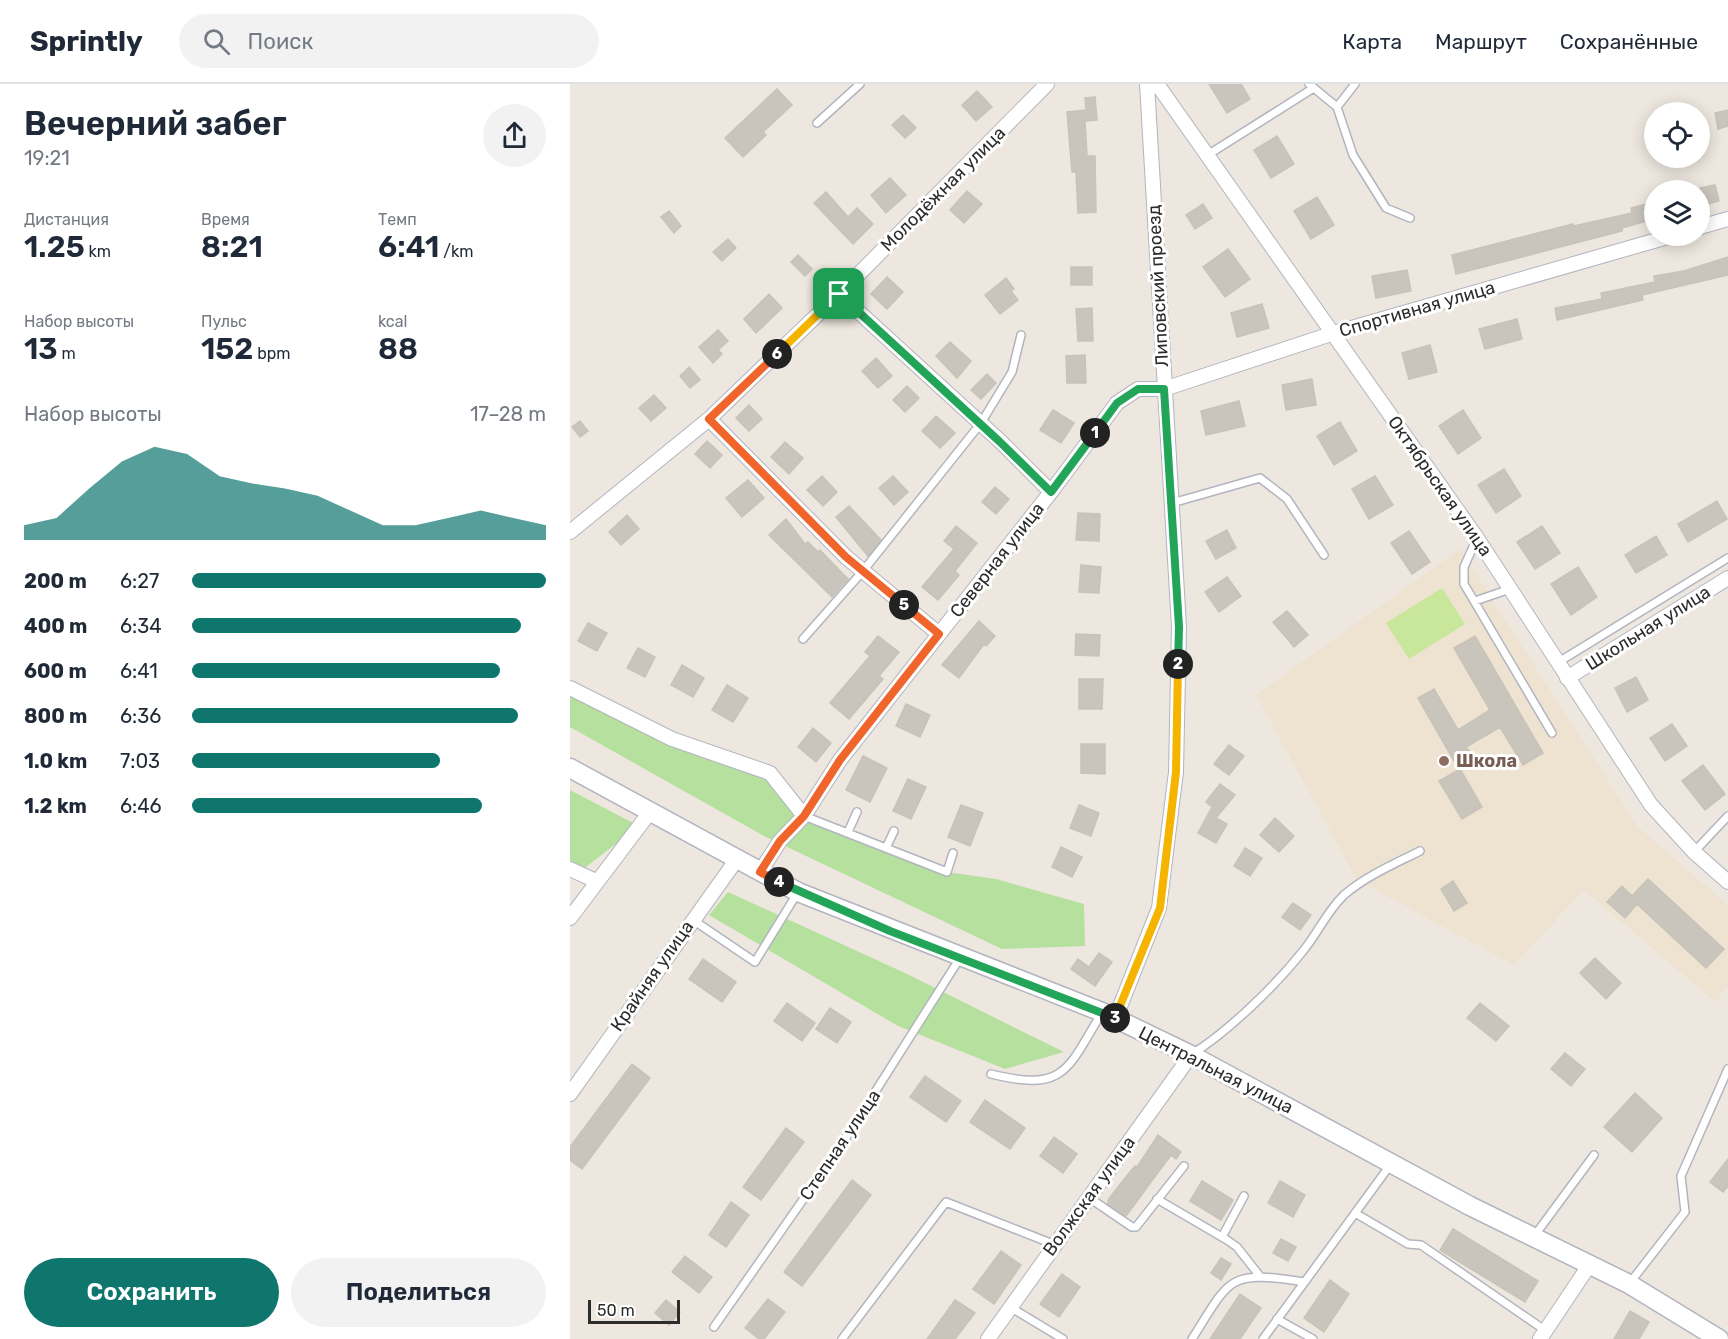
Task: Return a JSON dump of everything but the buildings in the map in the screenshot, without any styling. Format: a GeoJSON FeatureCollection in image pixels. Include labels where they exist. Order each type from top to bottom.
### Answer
{"type":"FeatureCollection","features":[{"type":"Feature","properties":{"kind":"main road","name":"Центральная улица"},"geometry":{"type":"LineString","coordinates":[[570,768],[798,892],[1109,1016],[1191,1054],[1391,1164],[1629,1284],[1719,1339]]}},
{"type":"Feature","properties":{"kind":"street","name":"Молодёжная улица"},"geometry":{"type":"LineString","coordinates":[[570,532],[709,419],[839,294],[1047,84]]}},
{"type":"Feature","properties":{"kind":"street","name":"Липовский проезд"},"geometry":{"type":"LineString","coordinates":[[1109,1016],[1160,908],[1176,772],[1179,627],[1147,84]]}},
{"type":"Feature","properties":{"kind":"street","name":"Октябрьская улица"},"geometry":{"type":"LineString","coordinates":[[1157,84],[1477,538],[1651,805],[1694,852],[1728,882]]}},
{"type":"Feature","properties":{"kind":"street"},"geometry":{"type":"LineString","coordinates":[[1710,224],[1728,219]]}},
{"type":"Feature","properties":{"kind":"street","name":"Спортивная улица"},"geometry":{"type":"LineString","coordinates":[[1164,389],[1334,333],[1644,244]]}},
{"type":"Feature","properties":{"kind":"street"},"geometry":{"type":"LineString","coordinates":[[839,294],[981,423],[1051,492]]}},
{"type":"Feature","properties":{"kind":"street","name":"Северная улица"},"geometry":{"type":"LineString","coordinates":[[760,872],[780,841],[804,816],[840,760],[1051,492],[1117,403],[1138,389],[1164,389]]}},
{"type":"Feature","properties":{"kind":"street"},"geometry":{"type":"LineString","coordinates":[[709,419],[863,571],[939,634]]}},
{"type":"Feature","properties":{"kind":"street","name":"Школьная улица"},"geometry":{"type":"LineString","coordinates":[[1567,678],[1728,578]]}},
{"type":"Feature","properties":{"kind":"street"},"geometry":{"type":"LineString","coordinates":[[570,688],[672,739],[770,773],[804,816]]}},
{"type":"Feature","properties":{"kind":"street"},"geometry":{"type":"LineString","coordinates":[[570,918],[650,812]]}},
{"type":"Feature","properties":{"kind":"street","name":"Крайняя улица"},"geometry":{"type":"LineString","coordinates":[[570,1094],[736,859]]}},
{"type":"Feature","properties":{"kind":"street"},"geometry":{"type":"LineString","coordinates":[[570,869],[596,881]]}},
{"type":"Feature","properties":{"kind":"street","name":"Волжская улица"},"geometry":{"type":"LineString","coordinates":[[988,1339],[1053,1244],[1191,1054]]}},
{"type":"Feature","properties":{"kind":"street"},"geometry":{"type":"LineString","coordinates":[[1543,1335],[1590,1264]]}},
{"type":"Feature","properties":{"kind":"lane"},"geometry":{"type":"LineString","coordinates":[[817,123],[860,84]]}},
{"type":"Feature","properties":{"kind":"lane"},"geometry":{"type":"LineString","coordinates":[[1337,107],[1355,84]]}},
{"type":"Feature","properties":{"kind":"lane"},"geometry":{"type":"LineString","coordinates":[[1206,156],[1310,87],[1337,107],[1347,129],[1353,154],[1386,208],[1410,218]]}},
{"type":"Feature","properties":{"kind":"lane"},"geometry":{"type":"LineString","coordinates":[[803,639],[863,571],[981,423],[1011,372],[1021,335]]}},
{"type":"Feature","properties":{"kind":"lane"},"geometry":{"type":"LineString","coordinates":[[1172,503],[1260,478],[1287,499],[1324,555]]}},
{"type":"Feature","properties":{"kind":"lane"},"geometry":{"type":"LineString","coordinates":[[1477,538],[1464,567],[1464,584],[1552,733]]}},
{"type":"Feature","properties":{"kind":"lane"},"geometry":{"type":"LineString","coordinates":[[1557,663],[1728,558]]}},
{"type":"Feature","properties":{"kind":"lane"},"geometry":{"type":"LineString","coordinates":[[1474,601],[1510,589]]}},
{"type":"Feature","properties":{"kind":"lane"},"geometry":{"type":"LineString","coordinates":[[848,832],[857,812]]}},
{"type":"Feature","properties":{"kind":"lane"},"geometry":{"type":"LineString","coordinates":[[804,816],[946,872],[952,854]]}},
{"type":"Feature","properties":{"kind":"lane"},"geometry":{"type":"LineString","coordinates":[[1694,852],[1728,816]]}},
{"type":"Feature","properties":{"kind":"lane"},"geometry":{"type":"LineString","coordinates":[[886,848],[894,831]]}},
{"type":"Feature","properties":{"kind":"lane"},"geometry":{"type":"LineString","coordinates":[[1191,1054],[1211,1042],[1274,982],[1304,950],[1343,896],[1369,877],[1420,851]]}},
{"type":"Feature","properties":{"kind":"lane"},"geometry":{"type":"LineString","coordinates":[[692,919],[755,962],[798,892]]}},
{"type":"Feature","properties":{"kind":"lane","name":"Степная улица"},"geometry":{"type":"LineString","coordinates":[[714,1328],[844,1141],[960,958]]}},
{"type":"Feature","properties":{"kind":"lane"},"geometry":{"type":"LineString","coordinates":[[991,1074],[1039,1081],[1062,1074],[1109,1016]]}},
{"type":"Feature","properties":{"kind":"lane"},"geometry":{"type":"LineString","coordinates":[[1629,1284],[1685,1212],[1681,1176],[1728,1069]]}},
{"type":"Feature","properties":{"kind":"lane"},"geometry":{"type":"LineString","coordinates":[[1533,1237],[1594,1155]]}},
{"type":"Feature","properties":{"kind":"lane"},"geometry":{"type":"LineString","coordinates":[[1263,1339],[1391,1164]]}},
{"type":"Feature","properties":{"kind":"lane"},"geometry":{"type":"LineString","coordinates":[[1088,1197],[1132,1227],[1136,1227],[1184,1166]]}},
{"type":"Feature","properties":{"kind":"lane"},"geometry":{"type":"LineString","coordinates":[[1222,1237],[1244,1196]]}},
{"type":"Feature","properties":{"kind":"lane"},"geometry":{"type":"LineString","coordinates":[[1158,1199],[1237,1247],[1259,1275]]}},
{"type":"Feature","properties":{"kind":"lane"},"geometry":{"type":"LineString","coordinates":[[842,1339],[946,1202],[1053,1244]]}},
{"type":"Feature","properties":{"kind":"lane"},"geometry":{"type":"LineString","coordinates":[[1355,1213],[1408,1244],[1421,1245],[1543,1335]]}},
{"type":"Feature","properties":{"kind":"lane"},"geometry":{"type":"LineString","coordinates":[[1192,1339],[1224,1287],[1259,1275],[1304,1282]]}},
{"type":"Feature","properties":{"kind":"lane"},"geometry":{"type":"LineString","coordinates":[[1010,1307],[1063,1339]]}},
{"type":"Feature","properties":{"kind":"lane"},"geometry":{"type":"LineString","coordinates":[[1277,1320],[1313,1339]]}},
{"type":"Feature","properties":{"kind":"shaded area","name":"Школа"},"geometry":{"type":"Polygon","coordinates":[[[1460,549],[1638,827],[1728,905],[1728,986],[1715,1002],[1584,890],[1514,965],[1357,880],[1256,695],[1460,549]]]}},
{"type":"Feature","properties":{"kind":"green space"},"geometry":{"type":"Polygon","coordinates":[[[1442,588],[1465,624],[1409,659],[1386,623],[1442,588]]]}},
{"type":"Feature","properties":{"kind":"green space"},"geometry":{"type":"Polygon","coordinates":[[[570,690],[770,773],[804,816],[947,872],[996,879],[1084,904],[1085,946],[1002,949],[764,836],[570,727],[570,690]]]}},
{"type":"Feature","properties":{"kind":"green space"},"geometry":{"type":"Polygon","coordinates":[[[570,790],[639,826],[578,873],[570,869],[570,790]]]}},
{"type":"Feature","properties":{"kind":"green space"},"geometry":{"type":"Polygon","coordinates":[[[728,892],[905,973],[1064,1052],[1005,1069],[898,1026],[709,915],[728,892]]]}},
{"type":"Feature","properties":{"kind":"place","name":"Школа"},"geometry":{"type":"Point","coordinates":[1444,761]}},
{"type":"Feature","properties":{"kind":"route"},"geometry":{"type":"LineString","coordinates":[[839,294],[1051,492],[1117,403],[1138,389],[1164,389],[1179,627],[1176,772],[1160,908],[1115,1019],[838,909],[760,872],[780,841],[804,816],[840,760],[939,634],[846,557],[709,419],[839,294]]}}]}
